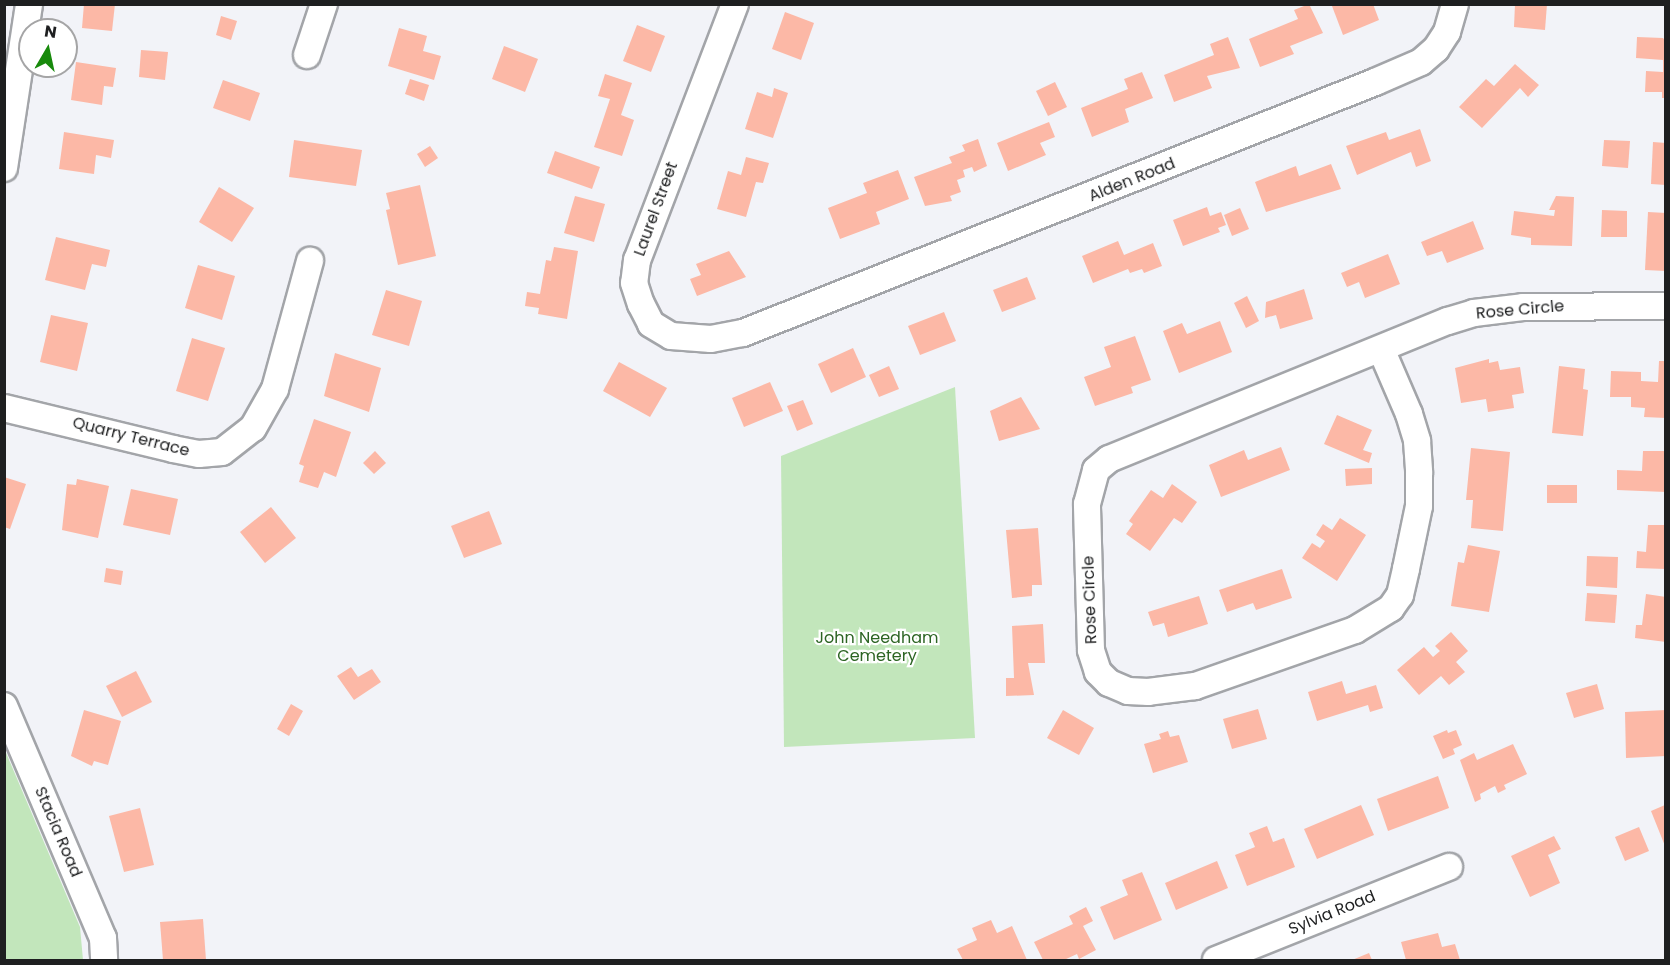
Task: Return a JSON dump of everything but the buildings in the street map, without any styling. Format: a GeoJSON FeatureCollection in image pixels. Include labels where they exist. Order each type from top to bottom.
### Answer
{"type":"FeatureCollection","features":[{"type":"Feature","properties":{"kind":"street"},"geometry":{"type":"LineString","coordinates":[[4,168],[28,4]]}},
{"type":"Feature","properties":{"kind":"street"},"geometry":{"type":"LineString","coordinates":[[307,55],[324,4]]}},
{"type":"Feature","properties":{"kind":"street","name":"Laurel Street"},"geometry":{"type":"LineString","coordinates":[[735,4],[637,260],[634,282],[651,324],[671,336],[711,339],[777,319]]}},
{"type":"Feature","properties":{"kind":"street","name":"Alden Road"},"geometry":{"type":"LineString","coordinates":[[777,319],[918,266],[1421,62],[1436,49],[1447,32],[1455,4]]}},
{"type":"Feature","properties":{"kind":"street","name":"Quarry Terrace"},"geometry":{"type":"LineString","coordinates":[[4,408],[173,450],[222,452],[253,428],[275,389],[310,261]]}},
{"type":"Feature","properties":{"kind":"street","name":"Rose Circle"},"geometry":{"type":"LineString","coordinates":[[1381,349],[1417,441],[1419,473],[1419,506],[1411,548],[1400,596],[1391,608],[1355,630],[1195,686],[1148,692],[1128,691],[1109,683],[1098,672],[1091,650],[1087,504],[1096,470],[1134,447],[1381,349],[1474,313],[1523,307],[1665,306]]}},
{"type":"Feature","properties":{"kind":"street","name":"Stacia Road"},"geometry":{"type":"LineString","coordinates":[[4,706],[103,938],[104,960]]}},
{"type":"Feature","properties":{"kind":"street","name":"Sylvia Road"},"geometry":{"type":"LineString","coordinates":[[1216,960],[1449,867]]}},
{"type":"Feature","properties":{"kind":"green space","name":"John Needham Cemetery"},"geometry":{"type":"Polygon","coordinates":[[[955,387],[975,738],[784,747],[781,456],[955,387]]]}},
{"type":"Feature","properties":{"kind":"green space"},"geometry":{"type":"Polygon","coordinates":[[[4,748],[80,927],[83,960],[5,960],[4,748]]]}}]}
